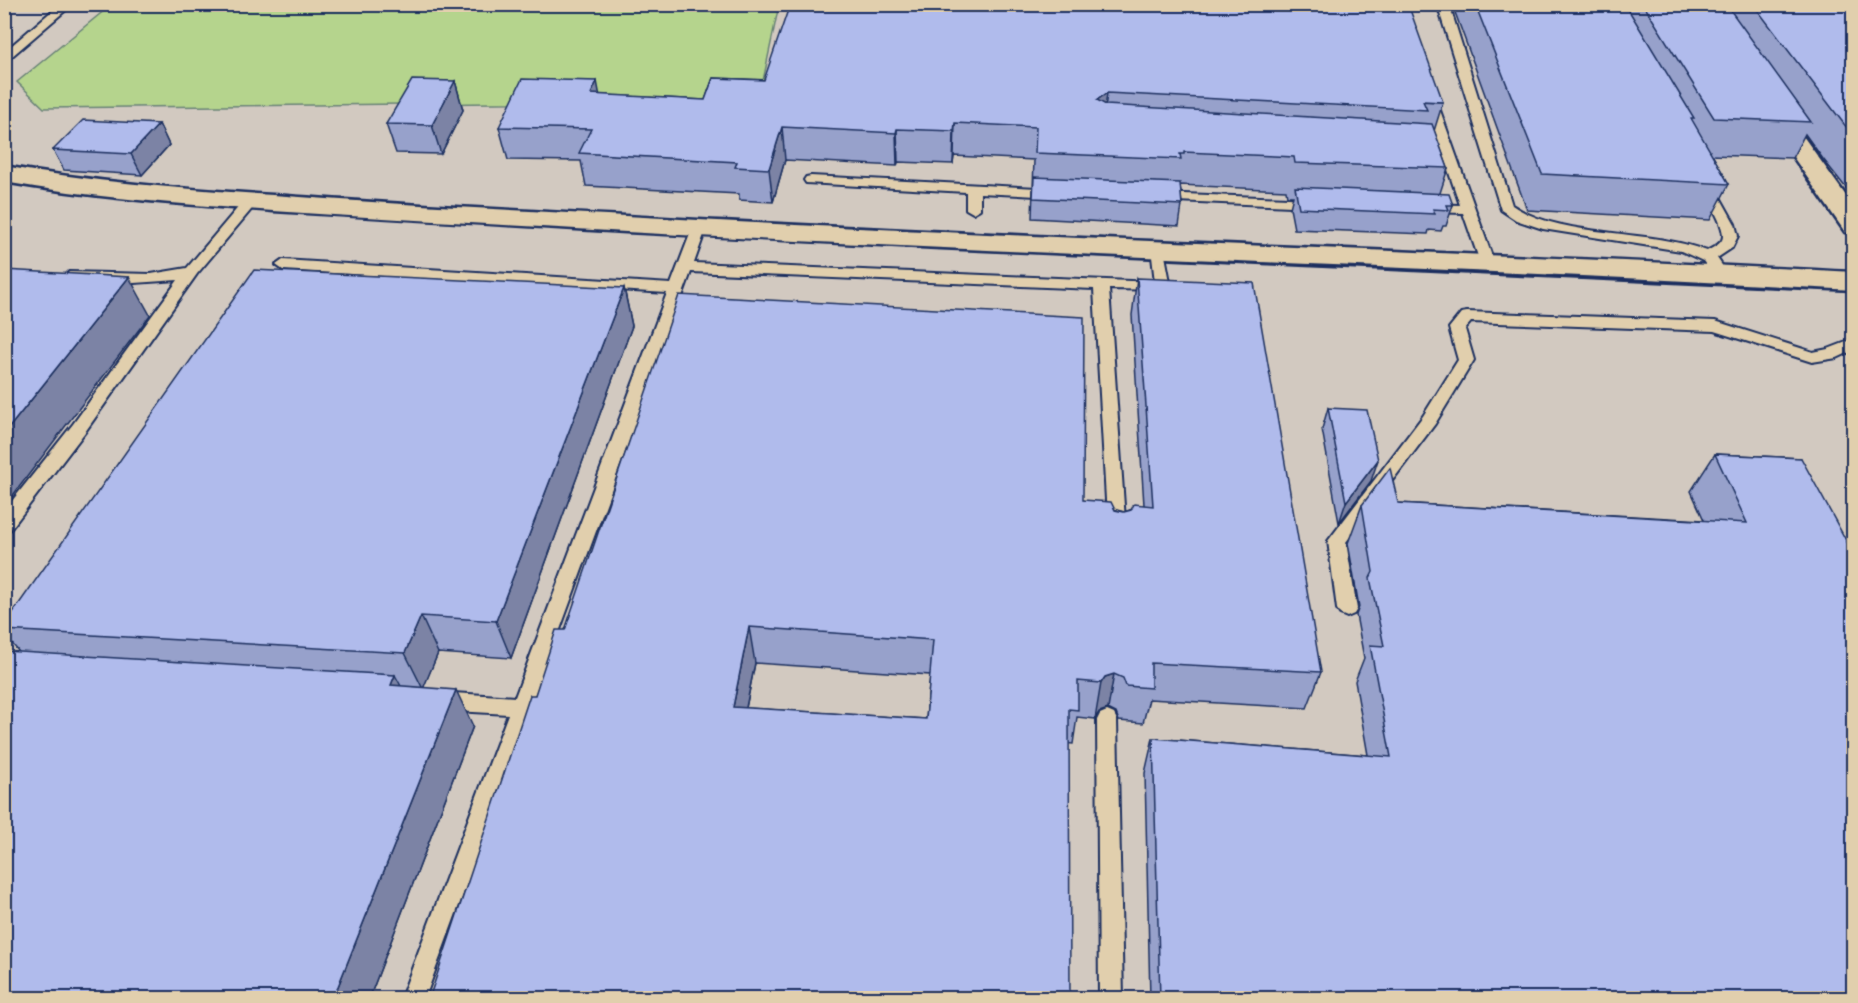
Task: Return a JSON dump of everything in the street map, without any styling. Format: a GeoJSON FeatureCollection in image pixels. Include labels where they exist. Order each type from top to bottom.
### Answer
{"type":"FeatureCollection","features":[{"type":"Feature","properties":{"kind":"street"},"geometry":{"type":"LineString","coordinates":[[1758,89],[1854,226]]}},
{"type":"Feature","properties":{"kind":"street"},"geometry":{"type":"LineString","coordinates":[[4,174],[39,181],[251,201],[699,229],[1487,262],[1714,265],[1854,281]]}},
{"type":"Feature","properties":{"kind":"lane"},"geometry":{"type":"LineString","coordinates":[[4,59],[68,4]]}},
{"type":"Feature","properties":{"kind":"lane"},"geometry":{"type":"LineString","coordinates":[[1443,4],[1506,207],[1512,214],[1538,223],[1679,246],[1714,265],[1731,236],[1728,224],[1700,173]]}},
{"type":"Feature","properties":{"kind":"lane"},"geometry":{"type":"LineString","coordinates":[[1424,83],[1487,262]]}},
{"type":"Feature","properties":{"kind":"lane"},"geometry":{"type":"LineString","coordinates":[[1400,148],[1448,151]]}},
{"type":"Feature","properties":{"kind":"lane"},"geometry":{"type":"LineString","coordinates":[[811,180],[1066,193]]}},
{"type":"Feature","properties":{"kind":"lane"},"geometry":{"type":"LineString","coordinates":[[973,188],[973,209]]}},
{"type":"Feature","properties":{"kind":"lane"},"geometry":{"type":"LineString","coordinates":[[1148,197],[1326,204]]}},
{"type":"Feature","properties":{"kind":"lane"},"geometry":{"type":"LineString","coordinates":[[4,525],[79,429],[192,271],[251,201]]}},
{"type":"Feature","properties":{"kind":"lane"},"geometry":{"type":"LineString","coordinates":[[1409,207],[1468,209]]}},
{"type":"Feature","properties":{"kind":"lane"},"geometry":{"type":"LineString","coordinates":[[413,999],[699,229]]}},
{"type":"Feature","properties":{"kind":"lane"},"geometry":{"type":"LineString","coordinates":[[685,267],[1163,287],[1158,248]]}},
{"type":"Feature","properties":{"kind":"lane"},"geometry":{"type":"LineString","coordinates":[[283,265],[677,289]]}},
{"type":"Feature","properties":{"kind":"lane"},"geometry":{"type":"LineString","coordinates":[[64,274],[167,278],[192,271]]}},
{"type":"Feature","properties":{"kind":"lane"},"geometry":{"type":"LineString","coordinates":[[1101,285],[1117,540]]}},
{"type":"Feature","properties":{"kind":"lane"},"geometry":{"type":"LineString","coordinates":[[1347,609],[1337,541],[1429,420],[1466,360],[1457,328],[1467,317],[1714,326],[1812,357],[1831,354],[1854,344]]}},
{"type":"Feature","properties":{"kind":"lane"},"geometry":{"type":"LineString","coordinates":[[413,699],[520,706]]}},
{"type":"Feature","properties":{"kind":"lane"},"geometry":{"type":"LineString","coordinates":[[1107,720],[1111,999]]}},
{"type":"Feature","properties":{"kind":"shaded area"},"geometry":{"type":"Polygon","coordinates":[[[5,5],[111,5],[17,82],[45,108],[760,99],[779,5],[1853,5],[1853,998],[5,998],[5,5]]]}},
{"type":"Feature","properties":{"kind":"green space"},"geometry":{"type":"Polygon","coordinates":[[[111,5],[779,5],[759,100],[44,108],[17,82],[111,5]]]}},
{"type":"Feature","properties":{"kind":"building"},"geometry":{"type":"Polygon","coordinates":[[[790,4],[1408,4],[1443,102],[1423,101],[1427,110],[1107,93],[1097,100],[1106,105],[1432,124],[1448,168],[1295,163],[1294,157],[1184,152],[1180,154],[1181,159],[1035,153],[1036,127],[955,123],[954,131],[897,129],[896,133],[782,127],[769,169],[735,167],[737,162],[579,153],[591,129],[499,127],[522,79],[597,81],[591,94],[705,100],[713,78],[764,80],[790,4]]]}},
{"type":"Feature","properties":{"kind":"building"},"geometry":{"type":"Polygon","coordinates":[[[1475,4],[1625,4],[1694,118],[1691,118],[1729,184],[1542,174],[1475,4]]]}},
{"type":"Feature","properties":{"kind":"building"},"geometry":{"type":"Polygon","coordinates":[[[1643,4],[1726,4],[1811,122],[1714,118],[1643,4]]]}},
{"type":"Feature","properties":{"kind":"building"},"geometry":{"type":"Polygon","coordinates":[[[1753,4],[1854,4],[1854,136],[1844,124],[1753,4]]]}},
{"type":"Feature","properties":{"kind":"building"},"geometry":{"type":"Polygon","coordinates":[[[412,80],[455,81],[432,125],[386,124],[412,80]]]}},
{"type":"Feature","properties":{"kind":"building"},"geometry":{"type":"Polygon","coordinates":[[[83,120],[159,124],[131,154],[53,150],[83,120]]]}},
{"type":"Feature","properties":{"kind":"building"},"geometry":{"type":"Polygon","coordinates":[[[1034,177],[1180,183],[1182,205],[1033,198],[1034,177]]]}},
{"type":"Feature","properties":{"kind":"building"},"geometry":{"type":"Polygon","coordinates":[[[1295,187],[1449,194],[1453,205],[1447,205],[1449,210],[1433,209],[1435,214],[1299,208],[1295,187]]]}},
{"type":"Feature","properties":{"kind":"building"},"geometry":{"type":"Polygon","coordinates":[[[4,270],[129,277],[4,434],[4,270]]]}},
{"type":"Feature","properties":{"kind":"building"},"geometry":{"type":"Polygon","coordinates":[[[254,270],[624,288],[496,621],[421,616],[405,653],[4,630],[4,625],[254,270]]]}},
{"type":"Feature","properties":{"kind":"building"},"geometry":{"type":"Polygon","coordinates":[[[1137,278],[1254,283],[1321,672],[1151,663],[1151,688],[1126,686],[1123,678],[1114,674],[1105,677],[1101,683],[1078,681],[1078,710],[1069,709],[1070,999],[429,999],[530,695],[535,695],[556,630],[565,630],[679,295],[1084,317],[1083,500],[1111,502],[1115,510],[1124,512],[1131,510],[1134,504],[1153,506],[1137,278]],[[749,627],[733,707],[926,719],[933,640],[749,627]]]}},
{"type":"Feature","properties":{"kind":"building"},"geometry":{"type":"Polygon","coordinates":[[[1328,408],[1367,410],[1378,460],[1346,502],[1328,408]]]}},
{"type":"Feature","properties":{"kind":"building"},"geometry":{"type":"Polygon","coordinates":[[[1715,454],[1801,458],[1854,555],[1854,999],[1160,999],[1153,738],[1391,757],[1370,645],[1384,646],[1370,578],[1373,572],[1362,505],[1390,468],[1398,503],[1747,523],[1715,454]]]}},
{"type":"Feature","properties":{"kind":"building"},"geometry":{"type":"Polygon","coordinates":[[[4,651],[395,675],[391,685],[456,690],[333,999],[4,999],[4,651]]]}}]}
